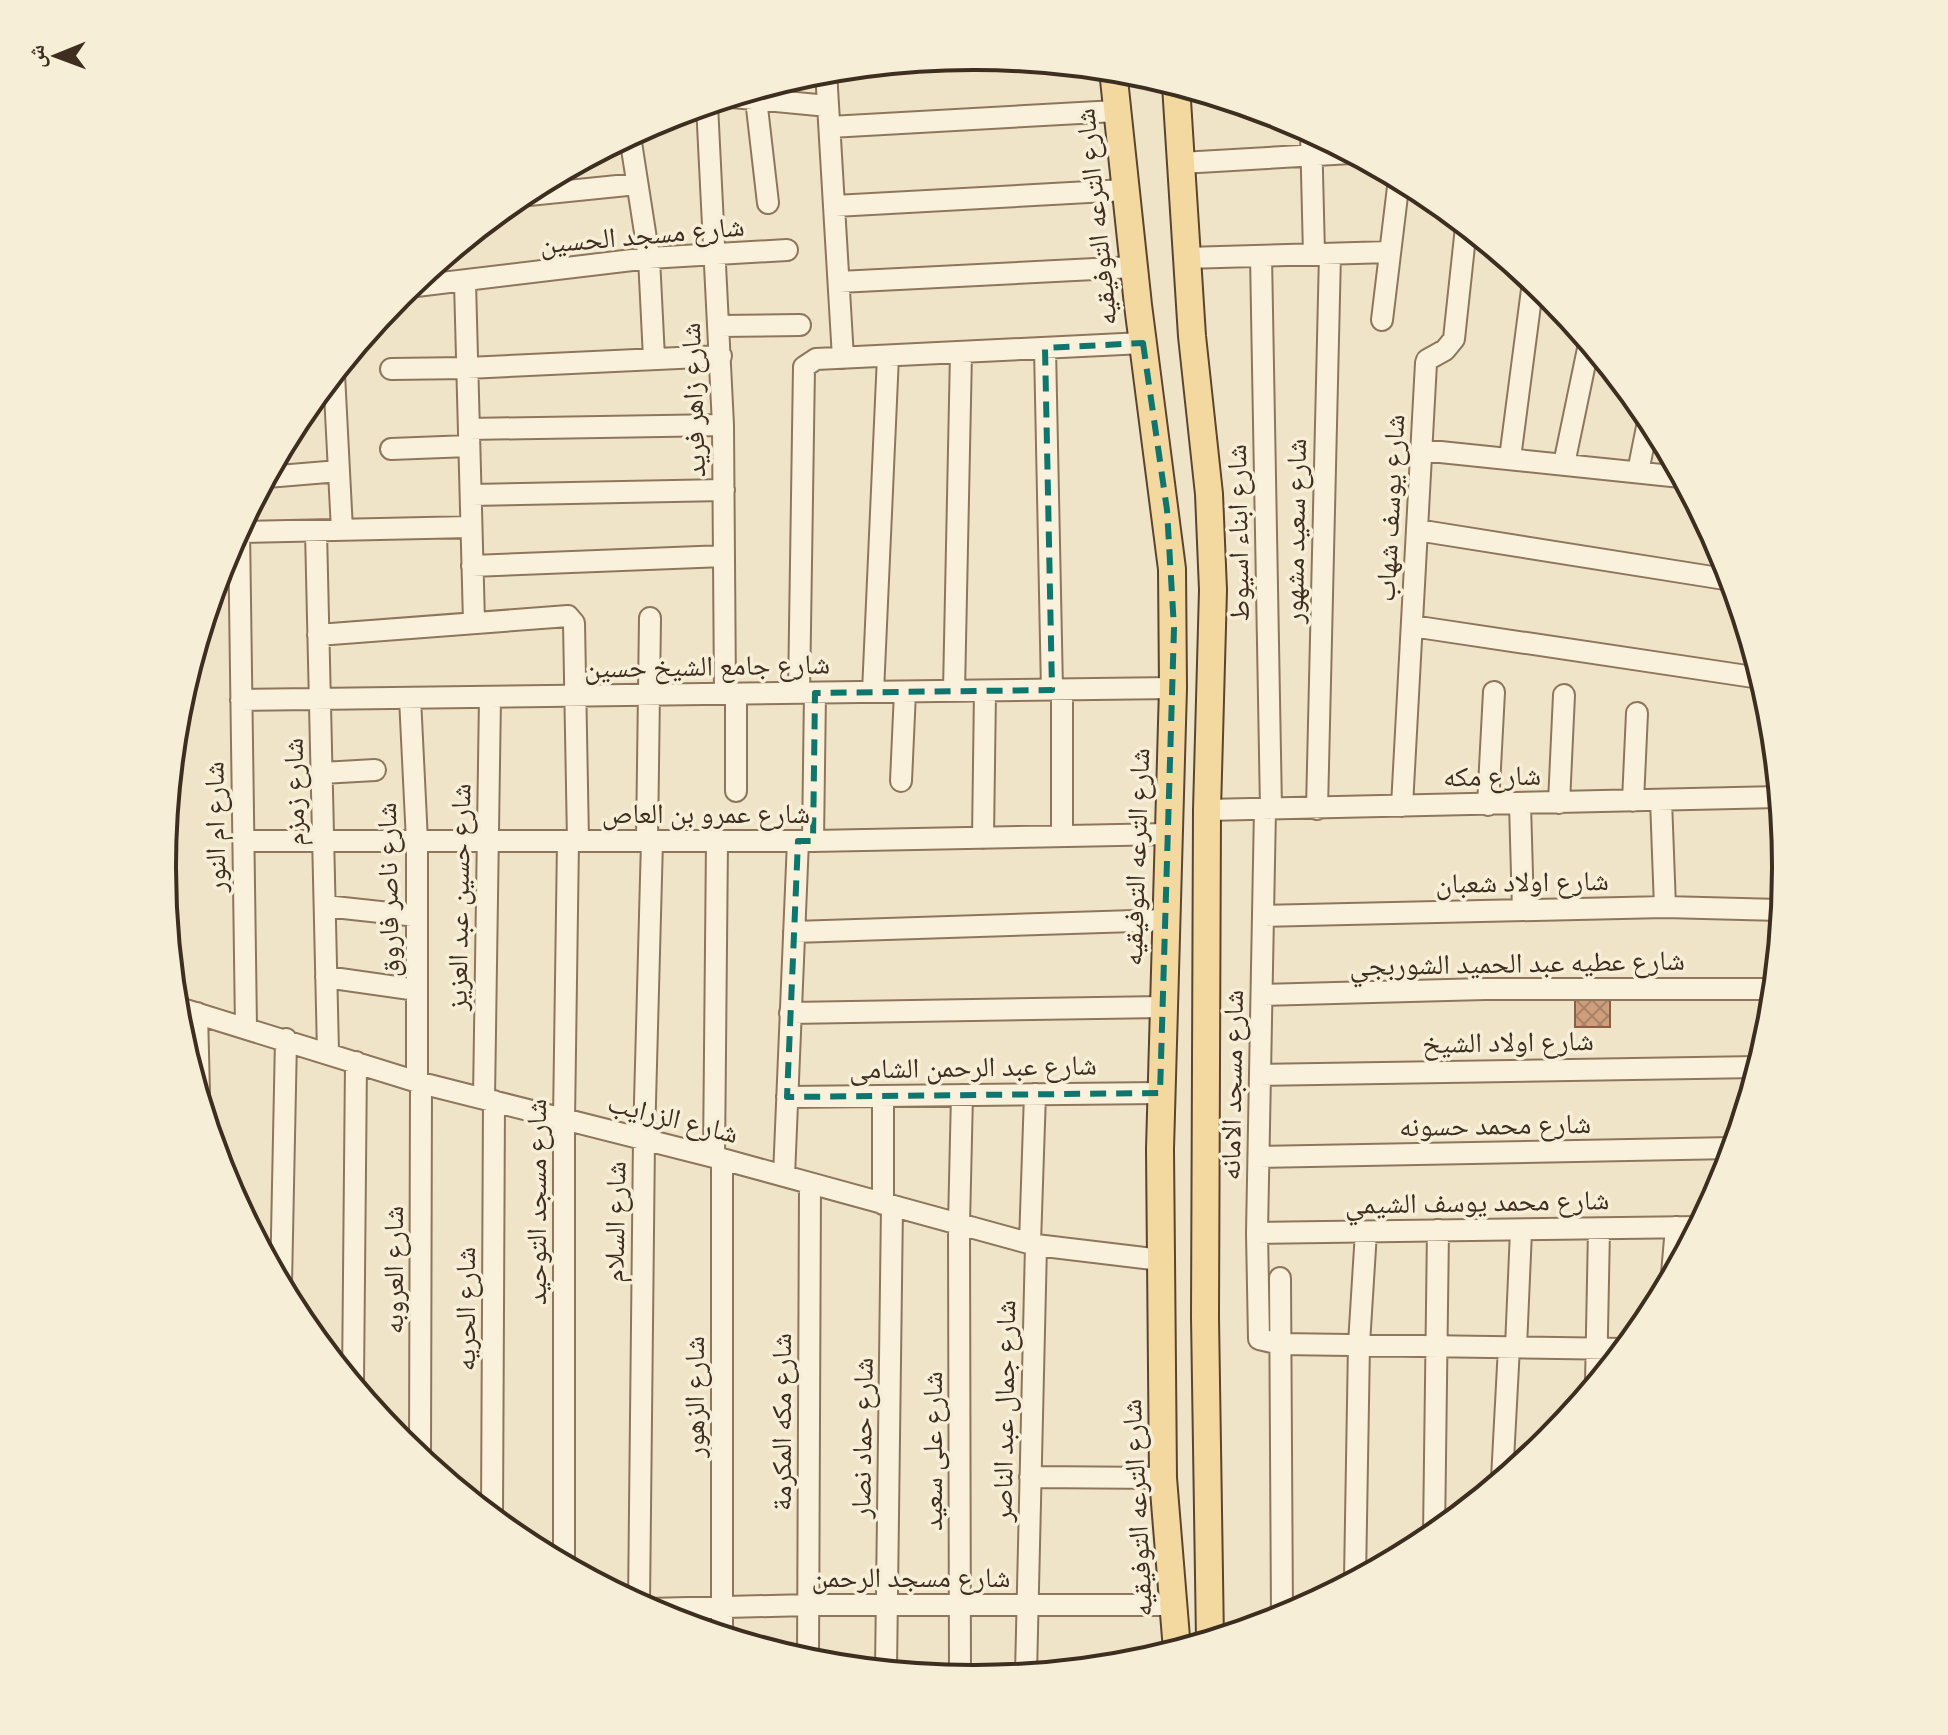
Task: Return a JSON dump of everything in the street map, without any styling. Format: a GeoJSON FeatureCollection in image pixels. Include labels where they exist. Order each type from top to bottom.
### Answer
{"type":"FeatureCollection","features":[{"type":"Feature","properties":{"kind":"main road","name":"شارع الترعه التوفيقيه"},"geometry":{"type":"LineString","coordinates":[[1114,83],[1172,569],[1173,688],[1160,1093],[1163,1478],[1176,1639]]}},
{"type":"Feature","properties":{"kind":"main road"},"geometry":{"type":"LineString","coordinates":[[1177,96],[1186,258],[1209,494],[1213,590],[1207,810],[1205,1317],[1210,1629]]}},
{"type":"Feature","properties":{"kind":"street"},"geometry":{"type":"LineString","coordinates":[[827,84],[843,358]]}},
{"type":"Feature","properties":{"kind":"street"},"geometry":{"type":"LineString","coordinates":[[762,99],[828,106]]}},
{"type":"Feature","properties":{"kind":"street"},"geometry":{"type":"LineString","coordinates":[[746,103],[768,203]]}},
{"type":"Feature","properties":{"kind":"street"},"geometry":{"type":"LineString","coordinates":[[830,127],[1116,111]]}},
{"type":"Feature","properties":{"kind":"street","name":"شارع زاهر فريد"},"geometry":{"type":"LineString","coordinates":[[708,116],[721,356],[724,556],[736,791]]}},
{"type":"Feature","properties":{"kind":"street","name":"شارع سعيد مشهور"},"geometry":{"type":"LineString","coordinates":[[1312,145],[1322,254],[1317,809]]}},
{"type":"Feature","properties":{"kind":"street"},"geometry":{"type":"LineString","coordinates":[[632,147],[649,258],[654,358]]}},
{"type":"Feature","properties":{"kind":"street"},"geometry":{"type":"LineString","coordinates":[[1181,163],[1332,155]]}},
{"type":"Feature","properties":{"kind":"street"},"geometry":{"type":"LineString","coordinates":[[549,193],[637,184]]}},
{"type":"Feature","properties":{"kind":"street"},"geometry":{"type":"LineString","coordinates":[[835,206],[1125,190]]}},
{"type":"Feature","properties":{"kind":"street"},"geometry":{"type":"LineString","coordinates":[[1382,320],[1397,192]]}},
{"type":"Feature","properties":{"kind":"street","name":"شارع يوسف شهاب"},"geometry":{"type":"LineString","coordinates":[[1402,806],[1426,363],[1445,350],[1454,339],[1465,240]]}},
{"type":"Feature","properties":{"kind":"street","name":"شارع مسجد الحسين"},"geometry":{"type":"LineString","coordinates":[[430,285],[649,258],[787,250]]}},
{"type":"Feature","properties":{"kind":"street"},"geometry":{"type":"LineString","coordinates":[[1186,258],[1390,252]]}},
{"type":"Feature","properties":{"kind":"street","name":"شارع ابناء اسيوط"},"geometry":{"type":"LineString","coordinates":[[1261,256],[1268,809]]}},
{"type":"Feature","properties":{"kind":"street"},"geometry":{"type":"LineString","coordinates":[[839,282],[1134,267]]}},
{"type":"Feature","properties":{"kind":"street"},"geometry":{"type":"LineString","coordinates":[[318,635],[474,622],[465,282]]}},
{"type":"Feature","properties":{"kind":"street"},"geometry":{"type":"LineString","coordinates":[[1510,458],[1531,297]]}},
{"type":"Feature","properties":{"kind":"street"},"geometry":{"type":"LineString","coordinates":[[719,326],[800,325]]}},
{"type":"Feature","properties":{"kind":"street"},"geometry":{"type":"LineString","coordinates":[[784,1176],[794,932],[805,841],[804,367],[816,359],[1143,343]]}},
{"type":"Feature","properties":{"kind":"street"},"geometry":{"type":"LineString","coordinates":[[1045,348],[1062,836]]}},
{"type":"Feature","properties":{"kind":"street"},"geometry":{"type":"LineString","coordinates":[[954,691],[961,353]]}},
{"type":"Feature","properties":{"kind":"street"},"geometry":{"type":"LineString","coordinates":[[391,369],[721,356]]}},
{"type":"Feature","properties":{"kind":"street"},"geometry":{"type":"LineString","coordinates":[[873,692],[888,356]]}},
{"type":"Feature","properties":{"kind":"street"},"geometry":{"type":"LineString","coordinates":[[1564,464],[1586,357]]}},
{"type":"Feature","properties":{"kind":"street"},"geometry":{"type":"LineString","coordinates":[[330,397],[342,530]]}},
{"type":"Feature","properties":{"kind":"street"},"geometry":{"type":"LineString","coordinates":[[391,449],[469,438],[723,425]]}},
{"type":"Feature","properties":{"kind":"street"},"geometry":{"type":"LineString","coordinates":[[1638,472],[1645,437]]}},
{"type":"Feature","properties":{"kind":"street"},"geometry":{"type":"LineString","coordinates":[[1421,450],[1668,476]]}},
{"type":"Feature","properties":{"kind":"street"},"geometry":{"type":"LineString","coordinates":[[279,476],[339,471]]}},
{"type":"Feature","properties":{"kind":"street"},"geometry":{"type":"LineString","coordinates":[[471,495],[724,490]]}},
{"type":"Feature","properties":{"kind":"street"},"geometry":{"type":"LineString","coordinates":[[252,530],[471,527]]}},
{"type":"Feature","properties":{"kind":"street"},"geometry":{"type":"LineString","coordinates":[[1417,530],[1717,578]]}},
{"type":"Feature","properties":{"kind":"street","name":"شارع زمزم"},"geometry":{"type":"LineString","coordinates":[[316,531],[328,1052]]}},
{"type":"Feature","properties":{"kind":"street"},"geometry":{"type":"LineString","coordinates":[[472,566],[724,556]]}},
{"type":"Feature","properties":{"kind":"street","name":"شارع ام النور"},"geometry":{"type":"LineString","coordinates":[[239,557],[246,1027]]}},
{"type":"Feature","properties":{"kind":"street","name":"شارع مسجد التوحيد"},"geometry":{"type":"LineString","coordinates":[[474,622],[568,616],[572,619],[576,696],[564,1120],[564,1551]]}},
{"type":"Feature","properties":{"kind":"street","name":"شارع السلام"},"geometry":{"type":"LineString","coordinates":[[639,1591],[650,840],[650,618]]}},
{"type":"Feature","properties":{"kind":"street"},"geometry":{"type":"LineString","coordinates":[[1412,626],[1746,671]]}},
{"type":"Feature","properties":{"kind":"street","name":"شارع جامع الشيخ حسين"},"geometry":{"type":"LineString","coordinates":[[241,700],[1173,688]]}},
{"type":"Feature","properties":{"kind":"street"},"geometry":{"type":"LineString","coordinates":[[983,838],[985,691]]}},
{"type":"Feature","properties":{"kind":"street"},"geometry":{"type":"LineString","coordinates":[[901,781],[905,692]]}},
{"type":"Feature","properties":{"kind":"street"},"geometry":{"type":"LineString","coordinates":[[1488,805],[1494,692]]}},
{"type":"Feature","properties":{"kind":"street"},"geometry":{"type":"LineString","coordinates":[[1559,803],[1564,695]]}},
{"type":"Feature","properties":{"kind":"street","name":"شارع حسين عبد العزيز"},"geometry":{"type":"LineString","coordinates":[[489,1100],[487,841],[490,697]]}},
{"type":"Feature","properties":{"kind":"street","name":"شارع ناصر فاروق"},"geometry":{"type":"LineString","coordinates":[[410,698],[417,841],[419,1082]]}},
{"type":"Feature","properties":{"kind":"street"},"geometry":{"type":"LineString","coordinates":[[1633,801],[1637,713]]}},
{"type":"Feature","properties":{"kind":"street"},"geometry":{"type":"LineString","coordinates":[[322,773],[375,770]]}},
{"type":"Feature","properties":{"kind":"street","name":"شارع مكه"},"geometry":{"type":"LineString","coordinates":[[1207,810],[1768,797]]}},
{"type":"Feature","properties":{"kind":"street"},"geometry":{"type":"LineString","coordinates":[[1661,800],[1665,907]]}},
{"type":"Feature","properties":{"kind":"street"},"geometry":{"type":"LineString","coordinates":[[1520,804],[1523,910]]}},
{"type":"Feature","properties":{"kind":"street","name":"شارع مسجد الامانه"},"geometry":{"type":"LineString","coordinates":[[1268,809],[1263,916],[1258,1336],[1262,1342],[1280,1344]]}},
{"type":"Feature","properties":{"kind":"street","name":"شارع عمرو بن العاص"},"geometry":{"type":"LineString","coordinates":[[244,841],[805,841],[1169,834]]}},
{"type":"Feature","properties":{"kind":"street","name":"شارع الزهور"},"geometry":{"type":"LineString","coordinates":[[717,841],[722,1624]]}},
{"type":"Feature","properties":{"kind":"street"},"geometry":{"type":"LineString","coordinates":[[325,906],[417,916]]}},
{"type":"Feature","properties":{"kind":"street","name":"شارع اولاد شعبان"},"geometry":{"type":"LineString","coordinates":[[1263,916],[1665,907],[1770,910]]}},
{"type":"Feature","properties":{"kind":"street"},"geometry":{"type":"LineString","coordinates":[[794,932],[1166,920]]}},
{"type":"Feature","properties":{"kind":"street"},"geometry":{"type":"LineString","coordinates":[[326,977],[417,990]]}},
{"type":"Feature","properties":{"kind":"street","name":"شارع عطيه عبد الحميد الشوربجي"},"geometry":{"type":"LineString","coordinates":[[1262,995],[1485,989],[1762,989]]}},
{"type":"Feature","properties":{"kind":"street"},"geometry":{"type":"LineString","coordinates":[[790,1013],[1163,1007]]}},
{"type":"Feature","properties":{"kind":"street","name":"شارع الزرايب"},"geometry":{"type":"LineString","coordinates":[[190,1011],[419,1082],[718,1158],[1033,1244],[1161,1260]]}},
{"type":"Feature","properties":{"kind":"street"},"geometry":{"type":"LineString","coordinates":[[197,1013],[198,1048]]}},
{"type":"Feature","properties":{"kind":"street"},"geometry":{"type":"LineString","coordinates":[[281,1263],[286,1039]]}},
{"type":"Feature","properties":{"kind":"street"},"geometry":{"type":"LineString","coordinates":[[353,1368],[356,1062]]}},
{"type":"Feature","properties":{"kind":"street","name":"شارع اولاد الشيخ"},"geometry":{"type":"LineString","coordinates":[[1260,1075],[1746,1067]]}},
{"type":"Feature","properties":{"kind":"street","name":"شارع العروبه"},"geometry":{"type":"LineString","coordinates":[[419,1082],[420,1440]]}},
{"type":"Feature","properties":{"kind":"street","name":"شارع عبد الرحمن الشامى"},"geometry":{"type":"LineString","coordinates":[[787,1097],[1160,1093]]}},
{"type":"Feature","properties":{"kind":"street","name":"شارع جمال عبد الناصر"},"geometry":{"type":"LineString","coordinates":[[1026,1663],[1035,1094]]}},
{"type":"Feature","properties":{"kind":"street","name":"شارع على سعيد"},"geometry":{"type":"LineString","coordinates":[[960,1664],[959,1224],[962,1095]]}},
{"type":"Feature","properties":{"kind":"street","name":"شارع حماد نصار"},"geometry":{"type":"LineString","coordinates":[[883,1096],[887,1205],[886,1660]]}},
{"type":"Feature","properties":{"kind":"street","name":"شارع الحريه"},"geometry":{"type":"LineString","coordinates":[[489,1100],[492,1502]]}},
{"type":"Feature","properties":{"kind":"street","name":"شارع محمد حسونه"},"geometry":{"type":"LineString","coordinates":[[1259,1157],[1720,1148]]}},
{"type":"Feature","properties":{"kind":"street","name":"شارع مكه المكرمة"},"geometry":{"type":"LineString","coordinates":[[808,1648],[810,1184]]}},
{"type":"Feature","properties":{"kind":"street"},"geometry":{"type":"LineString","coordinates":[[1674,1248],[1676,1227]]}},
{"type":"Feature","properties":{"kind":"street","name":"شارع محمد يوسف الشيمي"},"geometry":{"type":"LineString","coordinates":[[1257,1233],[1685,1227]]}},
{"type":"Feature","properties":{"kind":"street"},"geometry":{"type":"LineString","coordinates":[[1596,1366],[1599,1229]]}},
{"type":"Feature","properties":{"kind":"street"},"geometry":{"type":"LineString","coordinates":[[1434,1518],[1438,1230]]}},
{"type":"Feature","properties":{"kind":"street"},"geometry":{"type":"LineString","coordinates":[[1503,1464],[1521,1231]]}},
{"type":"Feature","properties":{"kind":"street"},"geometry":{"type":"LineString","coordinates":[[1355,1568],[1359,1344],[1366,1232]]}},
{"type":"Feature","properties":{"kind":"street"},"geometry":{"type":"LineString","coordinates":[[1280,1278],[1282,1603]]}},
{"type":"Feature","properties":{"kind":"street"},"geometry":{"type":"LineString","coordinates":[[1280,1344],[1610,1348]]}},
{"type":"Feature","properties":{"kind":"street"},"geometry":{"type":"LineString","coordinates":[[1030,1477],[1163,1478]]}},
{"type":"Feature","properties":{"kind":"street","name":"شارع مسجد الرحمن"},"geometry":{"type":"LineString","coordinates":[[680,1608],[1174,1605]]}},
{"type":"Feature","properties":{"kind":"highlighted area"},"geometry":{"type":"Polygon","coordinates":[[[1143,343],[1167,510],[1174,628],[1160,1093],[787,1097],[798,841],[813,841],[815,693],[1052,690],[1045,348],[1143,343]]]}},
{"type":"Feature","properties":{"kind":"building"},"geometry":{"type":"Polygon","coordinates":[[[1575,993],[1610,993],[1610,1027],[1575,1027],[1575,993]]]}}]}
